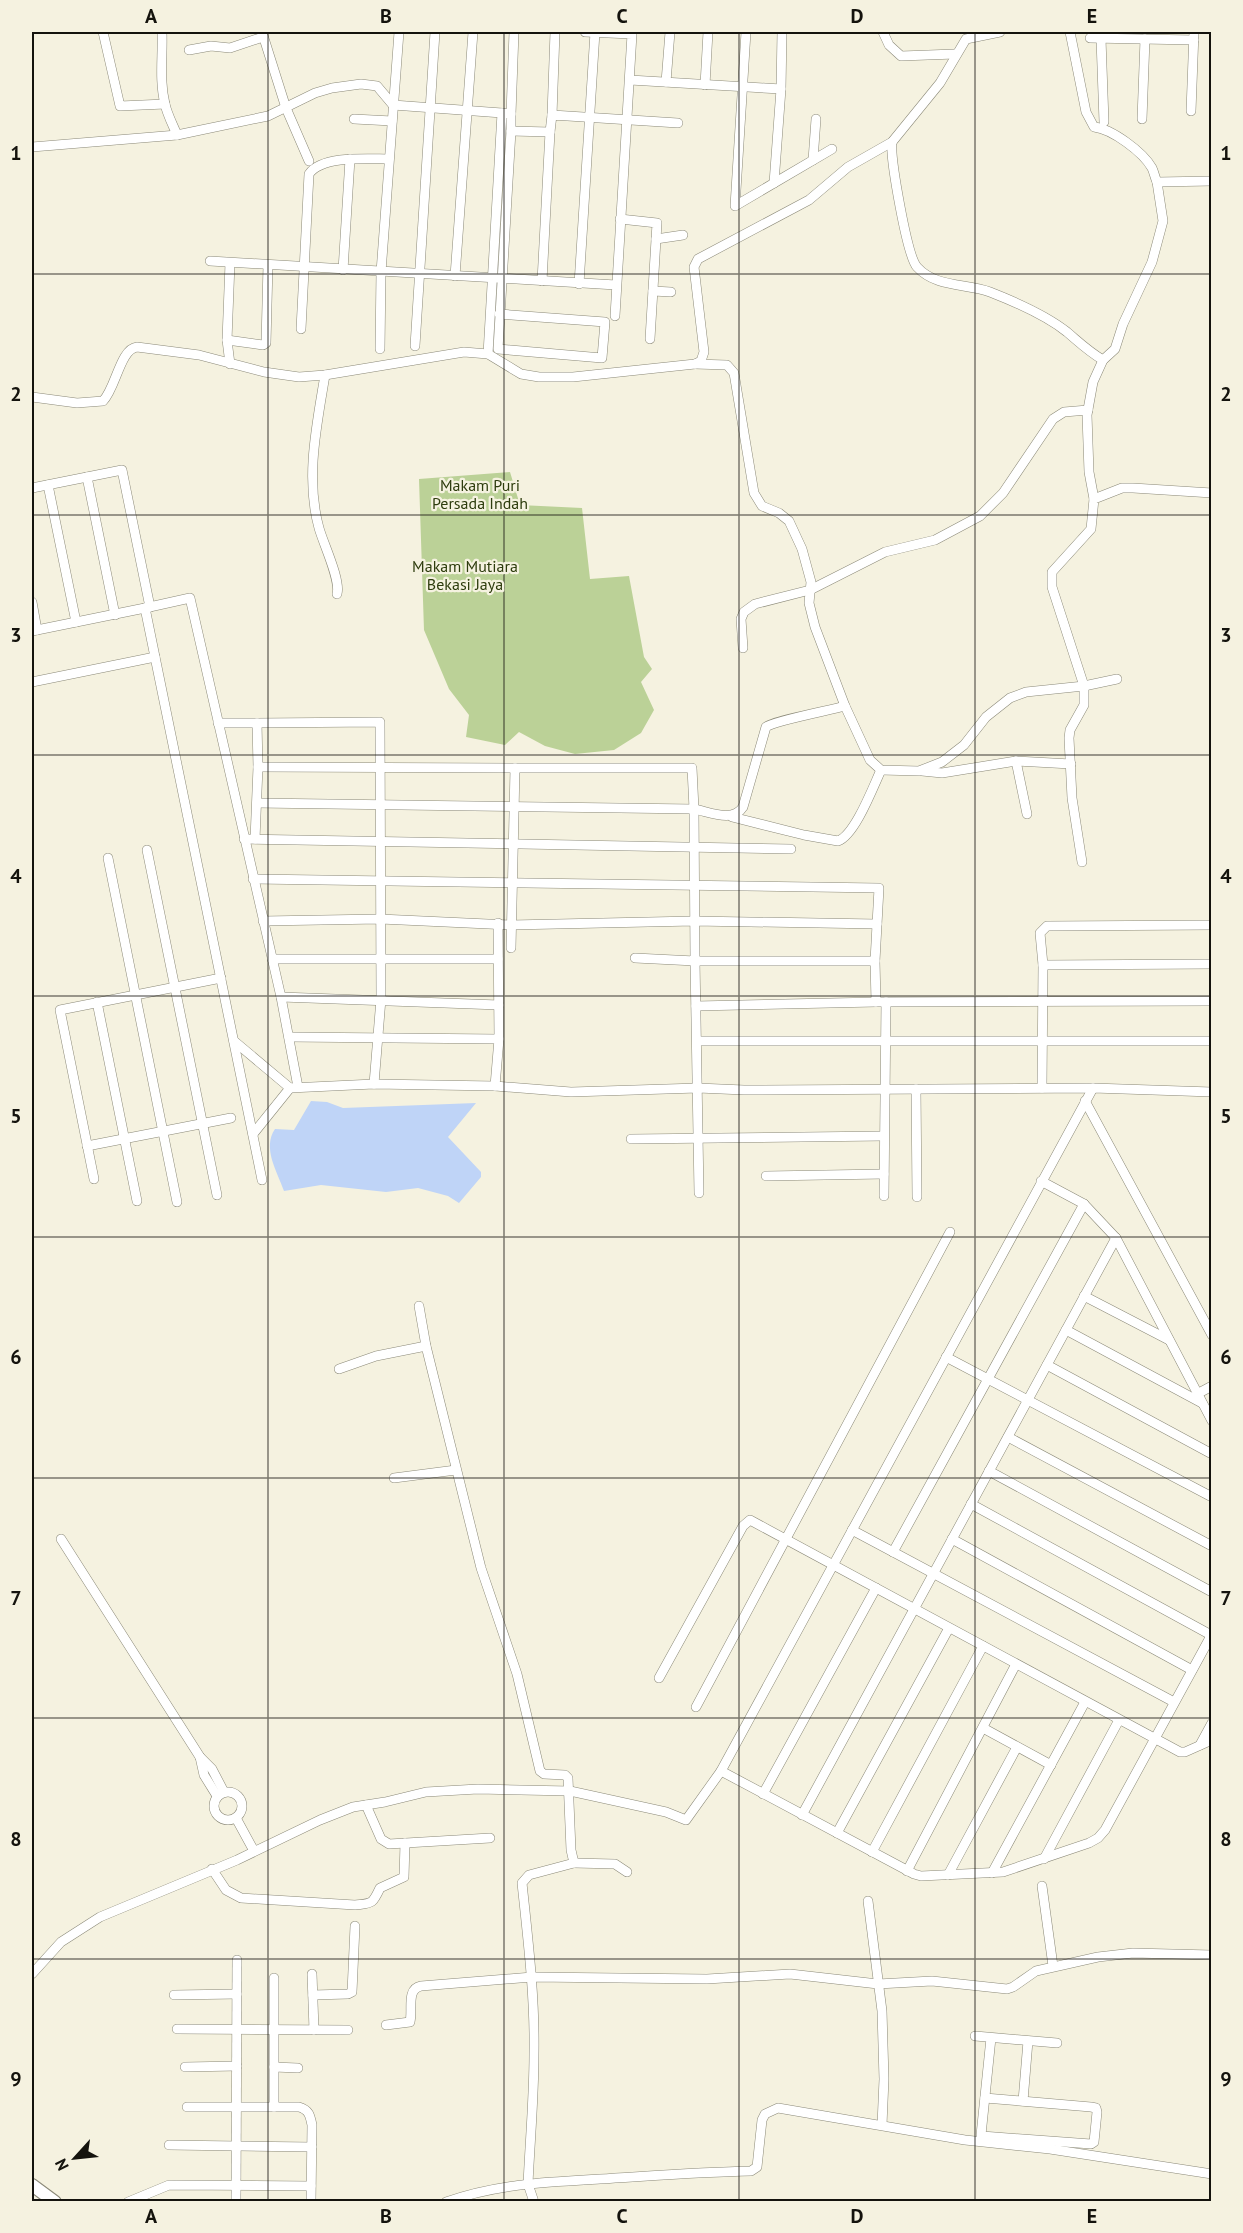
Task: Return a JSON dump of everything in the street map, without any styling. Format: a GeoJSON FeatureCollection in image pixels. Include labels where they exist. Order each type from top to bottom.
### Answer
{"type":"FeatureCollection","features":[{"type":"Feature","properties":{"kind":"street"},"geometry":{"type":"LineString","coordinates":[[103,32],[120,106],[165,104]]}},
{"type":"Feature","properties":{"kind":"street"},"geometry":{"type":"LineString","coordinates":[[162,32],[163,51],[160,67],[165,104],[177,135]]}},
{"type":"Feature","properties":{"kind":"street"},"geometry":{"type":"LineString","coordinates":[[380,349],[381,272],[399,32]]}},
{"type":"Feature","properties":{"kind":"street"},"geometry":{"type":"LineString","coordinates":[[415,346],[435,32]]}},
{"type":"Feature","properties":{"kind":"street"},"geometry":{"type":"LineString","coordinates":[[455,276],[472,32]]}},
{"type":"Feature","properties":{"kind":"street"},"geometry":{"type":"LineString","coordinates":[[499,314],[605,322],[602,358],[498,349],[497,279],[514,32]]}},
{"type":"Feature","properties":{"kind":"street"},"geometry":{"type":"LineString","coordinates":[[542,282],[555,32]]}},
{"type":"Feature","properties":{"kind":"street"},"geometry":{"type":"LineString","coordinates":[[585,32],[632,34],[615,316]]}},
{"type":"Feature","properties":{"kind":"street"},"geometry":{"type":"LineString","coordinates":[[579,284],[594,32]]}},
{"type":"Feature","properties":{"kind":"street"},"geometry":{"type":"LineString","coordinates":[[666,82],[670,32]]}},
{"type":"Feature","properties":{"kind":"street"},"geometry":{"type":"LineString","coordinates":[[705,85],[708,32]]}},
{"type":"Feature","properties":{"kind":"street"},"geometry":{"type":"LineString","coordinates":[[746,32],[735,206],[832,149]]}},
{"type":"Feature","properties":{"kind":"street"},"geometry":{"type":"LineString","coordinates":[[774,183],[781,89],[782,32]]}},
{"type":"Feature","properties":{"kind":"street"},"geometry":{"type":"LineString","coordinates":[[883,32],[889,45],[901,56],[955,54]]}},
{"type":"Feature","properties":{"kind":"street"},"geometry":{"type":"LineString","coordinates":[[695,364],[701,361],[704,352],[694,267],[698,259],[809,200],[848,167],[892,142],[940,83],[955,54],[966,39],[1000,32]]}},
{"type":"Feature","properties":{"kind":"street"},"geometry":{"type":"LineString","coordinates":[[1070,32],[1089,120],[1094,127],[1109,131],[1140,155],[1152,168],[1157,182],[1163,221],[1152,262],[1123,324],[1115,349],[1103,360],[1093,382],[1088,410],[1089,472],[1094,499],[1091,529],[1056,566],[1051,577],[1052,587],[1084,686],[1084,705],[1070,730],[1072,798],[1082,862]]}},
{"type":"Feature","properties":{"kind":"street"},"geometry":{"type":"LineString","coordinates":[[189,50],[211,46],[230,48],[262,34],[286,108],[309,161]]}},
{"type":"Feature","properties":{"kind":"street"},"geometry":{"type":"LineString","coordinates":[[1090,38],[1145,39],[1194,36],[1191,111]]}},
{"type":"Feature","properties":{"kind":"street"},"geometry":{"type":"LineString","coordinates":[[1101,39],[1104,122]]}},
{"type":"Feature","properties":{"kind":"street"},"geometry":{"type":"LineString","coordinates":[[1142,119],[1145,39]]}},
{"type":"Feature","properties":{"kind":"street"},"geometry":{"type":"LineString","coordinates":[[630,80],[781,89]]}},
{"type":"Feature","properties":{"kind":"street"},"geometry":{"type":"LineString","coordinates":[[32,147],[177,135],[268,117],[315,93],[346,85],[377,86],[393,105],[507,114]]}},
{"type":"Feature","properties":{"kind":"street"},"geometry":{"type":"LineString","coordinates":[[488,354],[511,131],[507,114]]}},
{"type":"Feature","properties":{"kind":"street"},"geometry":{"type":"LineString","coordinates":[[552,115],[678,123]]}},
{"type":"Feature","properties":{"kind":"street"},"geometry":{"type":"LineString","coordinates":[[354,119],[392,121]]}},
{"type":"Feature","properties":{"kind":"street"},"geometry":{"type":"LineString","coordinates":[[813,160],[816,119]]}},
{"type":"Feature","properties":{"kind":"street"},"geometry":{"type":"LineString","coordinates":[[511,131],[550,132]]}},
{"type":"Feature","properties":{"kind":"street"},"geometry":{"type":"LineString","coordinates":[[892,142],[894,170],[903,221],[912,258],[917,267],[938,280],[959,287],[989,292],[1016,304],[1066,331],[1082,347],[1103,360]]}},
{"type":"Feature","properties":{"kind":"street"},"geometry":{"type":"LineString","coordinates":[[301,329],[309,174],[317,166],[350,159],[390,159]]}},
{"type":"Feature","properties":{"kind":"street"},"geometry":{"type":"LineString","coordinates":[[343,270],[350,159]]}},
{"type":"Feature","properties":{"kind":"street"},"geometry":{"type":"LineString","coordinates":[[1157,182],[1212,181]]}},
{"type":"Feature","properties":{"kind":"street"},"geometry":{"type":"LineString","coordinates":[[620,219],[657,223],[650,339]]}},
{"type":"Feature","properties":{"kind":"street"},"geometry":{"type":"LineString","coordinates":[[656,239],[683,235]]}},
{"type":"Feature","properties":{"kind":"street"},"geometry":{"type":"LineString","coordinates":[[210,261],[616,285]]}},
{"type":"Feature","properties":{"kind":"street"},"geometry":{"type":"LineString","coordinates":[[230,263],[227,340],[230,364]]}},
{"type":"Feature","properties":{"kind":"street"},"geometry":{"type":"LineString","coordinates":[[227,340],[263,345],[266,343],[268,265]]}},
{"type":"Feature","properties":{"kind":"street"},"geometry":{"type":"LineString","coordinates":[[653,291],[671,292]]}},
{"type":"Feature","properties":{"kind":"street"},"geometry":{"type":"LineString","coordinates":[[32,397],[77,403],[103,401],[110,392],[127,353],[133,347],[199,355],[284,376],[325,375],[454,353],[488,354],[521,374],[539,377],[573,377],[695,364],[727,365],[734,373],[754,494],[762,506],[779,513],[789,521],[802,549],[810,573],[809,603],[815,627],[845,706],[870,760],[880,770],[942,773],[1016,761],[1071,764]]}},
{"type":"Feature","properties":{"kind":"street"},"geometry":{"type":"LineString","coordinates":[[325,375],[314,446],[315,506],[323,542],[338,585],[337,594]]}},
{"type":"Feature","properties":{"kind":"street"},"geometry":{"type":"LineString","coordinates":[[744,648],[741,619],[744,612],[764,601],[810,590],[885,552],[935,540],[980,516],[1003,493],[1053,419],[1064,412],[1088,410]]}},
{"type":"Feature","properties":{"kind":"street"},"geometry":{"type":"LineString","coordinates":[[32,488],[122,470],[155,657],[262,1180]]}},
{"type":"Feature","properties":{"kind":"street"},"geometry":{"type":"LineString","coordinates":[[87,477],[115,615]]}},
{"type":"Feature","properties":{"kind":"street"},"geometry":{"type":"LineString","coordinates":[[48,485],[76,622]]}},
{"type":"Feature","properties":{"kind":"street"},"geometry":{"type":"LineString","coordinates":[[1094,499],[1122,489],[1133,488],[1212,494]]}},
{"type":"Feature","properties":{"kind":"street"},"geometry":{"type":"LineString","coordinates":[[32,602],[34,631],[190,598],[281,997],[294,1088],[253,1134]]}},
{"type":"Feature","properties":{"kind":"street"},"geometry":{"type":"LineString","coordinates":[[32,682],[155,657]]}},
{"type":"Feature","properties":{"kind":"street"},"geometry":{"type":"LineString","coordinates":[[919,771],[942,762],[964,745],[986,717],[1010,698],[1026,692],[1084,686],[1117,679]]}},
{"type":"Feature","properties":{"kind":"street"},"geometry":{"type":"LineString","coordinates":[[732,817],[740,813],[743,807],[766,727],[771,723],[845,706]]}},
{"type":"Feature","properties":{"kind":"street"},"geometry":{"type":"LineString","coordinates":[[218,723],[380,723],[381,999],[374,1084]]}},
{"type":"Feature","properties":{"kind":"street"},"geometry":{"type":"LineString","coordinates":[[255,839],[257,723]]}},
{"type":"Feature","properties":{"kind":"street"},"geometry":{"type":"LineString","coordinates":[[1016,761],[1027,814]]}},
{"type":"Feature","properties":{"kind":"street"},"geometry":{"type":"LineString","coordinates":[[258,766],[692,768],[699,1193]]}},
{"type":"Feature","properties":{"kind":"street"},"geometry":{"type":"LineString","coordinates":[[511,948],[515,768]]}},
{"type":"Feature","properties":{"kind":"street"},"geometry":{"type":"LineString","coordinates":[[257,802],[380,806],[694,809],[838,841],[847,836],[880,770]]}},
{"type":"Feature","properties":{"kind":"street"},"geometry":{"type":"LineString","coordinates":[[244,839],[513,845],[694,845],[791,849]]}},
{"type":"Feature","properties":{"kind":"street"},"geometry":{"type":"LineString","coordinates":[[147,850],[217,1195]]}},
{"type":"Feature","properties":{"kind":"street"},"geometry":{"type":"LineString","coordinates":[[108,858],[177,1202]]}},
{"type":"Feature","properties":{"kind":"street"},"geometry":{"type":"LineString","coordinates":[[253,879],[879,888],[875,961],[885,1041],[884,1196]]}},
{"type":"Feature","properties":{"kind":"street"},"geometry":{"type":"LineString","coordinates":[[263,921],[380,919],[512,925],[694,921],[877,924]]}},
{"type":"Feature","properties":{"kind":"street"},"geometry":{"type":"LineString","coordinates":[[495,1086],[499,1039],[498,923]]}},
{"type":"Feature","properties":{"kind":"street"},"geometry":{"type":"LineString","coordinates":[[1042,1088],[1043,1001],[1040,933],[1047,926],[1212,925]]}},
{"type":"Feature","properties":{"kind":"street"},"geometry":{"type":"LineString","coordinates":[[635,958],[695,961],[875,961]]}},
{"type":"Feature","properties":{"kind":"street"},"geometry":{"type":"LineString","coordinates":[[272,959],[498,959]]}},
{"type":"Feature","properties":{"kind":"street"},"geometry":{"type":"LineString","coordinates":[[1042,965],[1212,964]]}},
{"type":"Feature","properties":{"kind":"street"},"geometry":{"type":"LineString","coordinates":[[94,1179],[60,1010],[221,978]]}},
{"type":"Feature","properties":{"kind":"street"},"geometry":{"type":"LineString","coordinates":[[281,997],[499,1005]]}},
{"type":"Feature","properties":{"kind":"street"},"geometry":{"type":"LineString","coordinates":[[696,1006],[881,1002],[1212,1001]]}},
{"type":"Feature","properties":{"kind":"street"},"geometry":{"type":"LineString","coordinates":[[97,1002],[137,1201]]}},
{"type":"Feature","properties":{"kind":"street"},"geometry":{"type":"LineString","coordinates":[[288,1037],[499,1039]]}},
{"type":"Feature","properties":{"kind":"street"},"geometry":{"type":"LineString","coordinates":[[234,1041],[294,1088],[374,1084],[495,1086],[571,1092],[698,1088],[744,1090],[1093,1088],[1212,1092]]}},
{"type":"Feature","properties":{"kind":"street"},"geometry":{"type":"LineString","coordinates":[[697,1041],[1212,1041]]}},
{"type":"Feature","properties":{"kind":"street"},"geometry":{"type":"LineString","coordinates":[[32,1974],[61,1942],[100,1917],[320,1820],[366,1804],[426,1792],[478,1789],[570,1791],[666,1812],[686,1820],[721,1771],[1093,1088]]}},
{"type":"Feature","properties":{"kind":"street"},"geometry":{"type":"LineString","coordinates":[[916,1089],[917,1197]]}},
{"type":"Feature","properties":{"kind":"street"},"geometry":{"type":"LineString","coordinates":[[1085,1101],[1212,1335]]}},
{"type":"Feature","properties":{"kind":"street"},"geometry":{"type":"LineString","coordinates":[[87,1146],[231,1118]]}},
{"type":"Feature","properties":{"kind":"street"},"geometry":{"type":"LineString","coordinates":[[631,1139],[884,1136]]}},
{"type":"Feature","properties":{"kind":"street"},"geometry":{"type":"LineString","coordinates":[[766,1176],[884,1174]]}},
{"type":"Feature","properties":{"kind":"street"},"geometry":{"type":"LineString","coordinates":[[1041,1180],[1084,1204],[1116,1238],[1212,1421]]}},
{"type":"Feature","properties":{"kind":"street"},"geometry":{"type":"LineString","coordinates":[[893,1552],[1084,1204]]}},
{"type":"Feature","properties":{"kind":"street"},"geometry":{"type":"LineString","coordinates":[[696,1707],[950,1232]]}},
{"type":"Feature","properties":{"kind":"street"},"geometry":{"type":"LineString","coordinates":[[802,1815],[1116,1238]]}},
{"type":"Feature","properties":{"kind":"street"},"geometry":{"type":"LineString","coordinates":[[1084,1296],[1169,1340]]}},
{"type":"Feature","properties":{"kind":"street"},"geometry":{"type":"LineString","coordinates":[[419,1306],[426,1346],[481,1568],[517,1674],[540,1771],[544,1774],[565,1775],[568,1778],[574,1863]]}},
{"type":"Feature","properties":{"kind":"street"},"geometry":{"type":"LineString","coordinates":[[1066,1330],[1200,1398]]}},
{"type":"Feature","properties":{"kind":"street"},"geometry":{"type":"LineString","coordinates":[[339,1369],[376,1356],[426,1346]]}},
{"type":"Feature","properties":{"kind":"street"},"geometry":{"type":"LineString","coordinates":[[946,1357],[1212,1497]]}},
{"type":"Feature","properties":{"kind":"street"},"geometry":{"type":"LineString","coordinates":[[1047,1365],[1212,1454]]}},
{"type":"Feature","properties":{"kind":"street"},"geometry":{"type":"LineString","coordinates":[[1200,1398],[1212,1386]]}},
{"type":"Feature","properties":{"kind":"street"},"geometry":{"type":"LineString","coordinates":[[1008,1437],[1212,1546]]}},
{"type":"Feature","properties":{"kind":"street"},"geometry":{"type":"LineString","coordinates":[[394,1478],[456,1470]]}},
{"type":"Feature","properties":{"kind":"street"},"geometry":{"type":"LineString","coordinates":[[989,1471],[1212,1592]]}},
{"type":"Feature","properties":{"kind":"street"},"geometry":{"type":"LineString","coordinates":[[721,1771],[907,1871],[921,1876],[1004,1872],[1098,1838],[1211,1635],[971,1504]]}},
{"type":"Feature","properties":{"kind":"street"},"geometry":{"type":"LineString","coordinates":[[659,1677],[747,1521],[750,1520],[1182,1753],[1212,1740]]}},
{"type":"Feature","properties":{"kind":"street"},"geometry":{"type":"LineString","coordinates":[[852,1530],[1174,1702]]}},
{"type":"Feature","properties":{"kind":"street"},"geometry":{"type":"LineString","coordinates":[[61,1539],[200,1757],[212,1769],[221,1794]]}},
{"type":"Feature","properties":{"kind":"street"},"geometry":{"type":"LineString","coordinates":[[952,1539],[1192,1670]]}},
{"type":"Feature","properties":{"kind":"street"},"geometry":{"type":"LineString","coordinates":[[763,1794],[876,1588]]}},
{"type":"Feature","properties":{"kind":"street"},"geometry":{"type":"LineString","coordinates":[[837,1833],[949,1628]]}},
{"type":"Feature","properties":{"kind":"street"},"geometry":{"type":"LineString","coordinates":[[872,1852],[983,1646]]}},
{"type":"Feature","properties":{"kind":"street"},"geometry":{"type":"LineString","coordinates":[[907,1871],[1016,1664]]}},
{"type":"Feature","properties":{"kind":"street"},"geometry":{"type":"LineString","coordinates":[[992,1873],[1085,1702]]}},
{"type":"Feature","properties":{"kind":"street"},"geometry":{"type":"LineString","coordinates":[[1044,1859],[1119,1720]]}},
{"type":"Feature","properties":{"kind":"street"},"geometry":{"type":"LineString","coordinates":[[1200,1745],[1212,1723]]}},
{"type":"Feature","properties":{"kind":"street"},"geometry":{"type":"LineString","coordinates":[[983,1728],[1051,1765]]}},
{"type":"Feature","properties":{"kind":"street"},"geometry":{"type":"LineString","coordinates":[[948,1875],[1017,1747]]}},
{"type":"Feature","properties":{"kind":"street"},"geometry":{"type":"LineString","coordinates":[[232,1792],[238,1797],[242,1804],[241,1811],[236,1818],[228,1820],[220,1818],[215,1812],[214,1804],[221,1794],[232,1792]]}},
{"type":"Feature","properties":{"kind":"street"},"geometry":{"type":"LineString","coordinates":[[366,1804],[384,1842],[490,1838]]}},
{"type":"Feature","properties":{"kind":"street"},"geometry":{"type":"LineString","coordinates":[[236,1818],[254,1851]]}},
{"type":"Feature","properties":{"kind":"street"},"geometry":{"type":"LineString","coordinates":[[212,1869],[226,1890],[241,1898],[355,1905],[371,1903],[375,1901],[380,1888],[404,1877],[405,1843]]}},
{"type":"Feature","properties":{"kind":"street"},"geometry":{"type":"LineString","coordinates":[[534,2202],[528,2184],[534,2054],[532,1977],[522,1883],[529,1875],[574,1863],[615,1864],[627,1872]]}},
{"type":"Feature","properties":{"kind":"street"},"geometry":{"type":"LineString","coordinates":[[1042,1886],[1053,1966]]}},
{"type":"Feature","properties":{"kind":"street"},"geometry":{"type":"LineString","coordinates":[[868,1901],[882,2011],[884,2068],[882,2125]]}},
{"type":"Feature","properties":{"kind":"street"},"geometry":{"type":"LineString","coordinates":[[313,1995],[352,1992],[355,1926]]}},
{"type":"Feature","properties":{"kind":"street"},"geometry":{"type":"LineString","coordinates":[[386,2025],[410,2022],[412,1992],[416,1987],[532,1977],[706,1979],[790,1974],[878,1984],[932,1982],[1007,1989],[1032,1973],[1053,1966],[1133,1953],[1212,1955]]}},
{"type":"Feature","properties":{"kind":"street"},"geometry":{"type":"LineString","coordinates":[[236,2202],[237,1960]]}},
{"type":"Feature","properties":{"kind":"street"},"geometry":{"type":"LineString","coordinates":[[312,1974],[314,2030]]}},
{"type":"Feature","properties":{"kind":"street"},"geometry":{"type":"LineString","coordinates":[[274,1977],[274,2107]]}},
{"type":"Feature","properties":{"kind":"street"},"geometry":{"type":"LineString","coordinates":[[174,1995],[237,1994]]}},
{"type":"Feature","properties":{"kind":"street"},"geometry":{"type":"LineString","coordinates":[[177,2029],[348,2030]]}},
{"type":"Feature","properties":{"kind":"street"},"geometry":{"type":"LineString","coordinates":[[975,2036],[1057,2043]]}},
{"type":"Feature","properties":{"kind":"street"},"geometry":{"type":"LineString","coordinates":[[981,2135],[991,2038]]}},
{"type":"Feature","properties":{"kind":"street"},"geometry":{"type":"LineString","coordinates":[[1023,2101],[1028,2041]]}},
{"type":"Feature","properties":{"kind":"street"},"geometry":{"type":"LineString","coordinates":[[185,2067],[237,2066]]}},
{"type":"Feature","properties":{"kind":"street"},"geometry":{"type":"LineString","coordinates":[[274,2067],[298,2068]]}},
{"type":"Feature","properties":{"kind":"street"},"geometry":{"type":"LineString","coordinates":[[965,2140],[968,2135],[981,2135],[1087,2145],[1094,2142],[1096,2108],[984,2098]]}},
{"type":"Feature","properties":{"kind":"street"},"geometry":{"type":"LineString","coordinates":[[188,2107],[299,2107],[305,2109],[311,2118],[311,2202]]}},
{"type":"Feature","properties":{"kind":"street"},"geometry":{"type":"LineString","coordinates":[[446,2202],[482,2190],[528,2184],[751,2171],[757,2167],[762,2120],[765,2114],[778,2108],[965,2140],[1050,2149],[1212,2174]]}},
{"type":"Feature","properties":{"kind":"street"},"geometry":{"type":"LineString","coordinates":[[169,2145],[312,2147]]}},
{"type":"Feature","properties":{"kind":"street"},"geometry":{"type":"LineString","coordinates":[[32,2185],[55,2202]]}},
{"type":"Feature","properties":{"kind":"street"},"geometry":{"type":"LineString","coordinates":[[128,2202],[169,2185],[311,2186]]}},
{"type":"Feature","properties":{"kind":"green space"},"geometry":{"type":"Polygon","coordinates":[[[510,472],[520,505],[582,508],[590,579],[629,576],[644,657],[652,669],[641,682],[654,710],[641,733],[614,750],[575,754],[545,746],[519,732],[505,745],[466,737],[469,715],[449,689],[424,630],[419,479],[510,472]]]}},
{"type":"Feature","properties":{"kind":"water"},"geometry":{"type":"Polygon","coordinates":[[[311,1101],[327,1102],[343,1108],[476,1103],[448,1137],[481,1172],[481,1177],[459,1203],[448,1196],[418,1188],[386,1192],[321,1185],[284,1191],[270,1152],[271,1136],[275,1129],[294,1130],[311,1101]]]}},
{"type":"Feature","properties":{"kind":"park label","name":"Makam Puri Persada Indah"},"geometry":{"type":"Point","coordinates":[480,494]}},
{"type":"Feature","properties":{"kind":"park label","name":"Makam Mutiara Bekasi Jaya"},"geometry":{"type":"Point","coordinates":[465,575]}}]}
